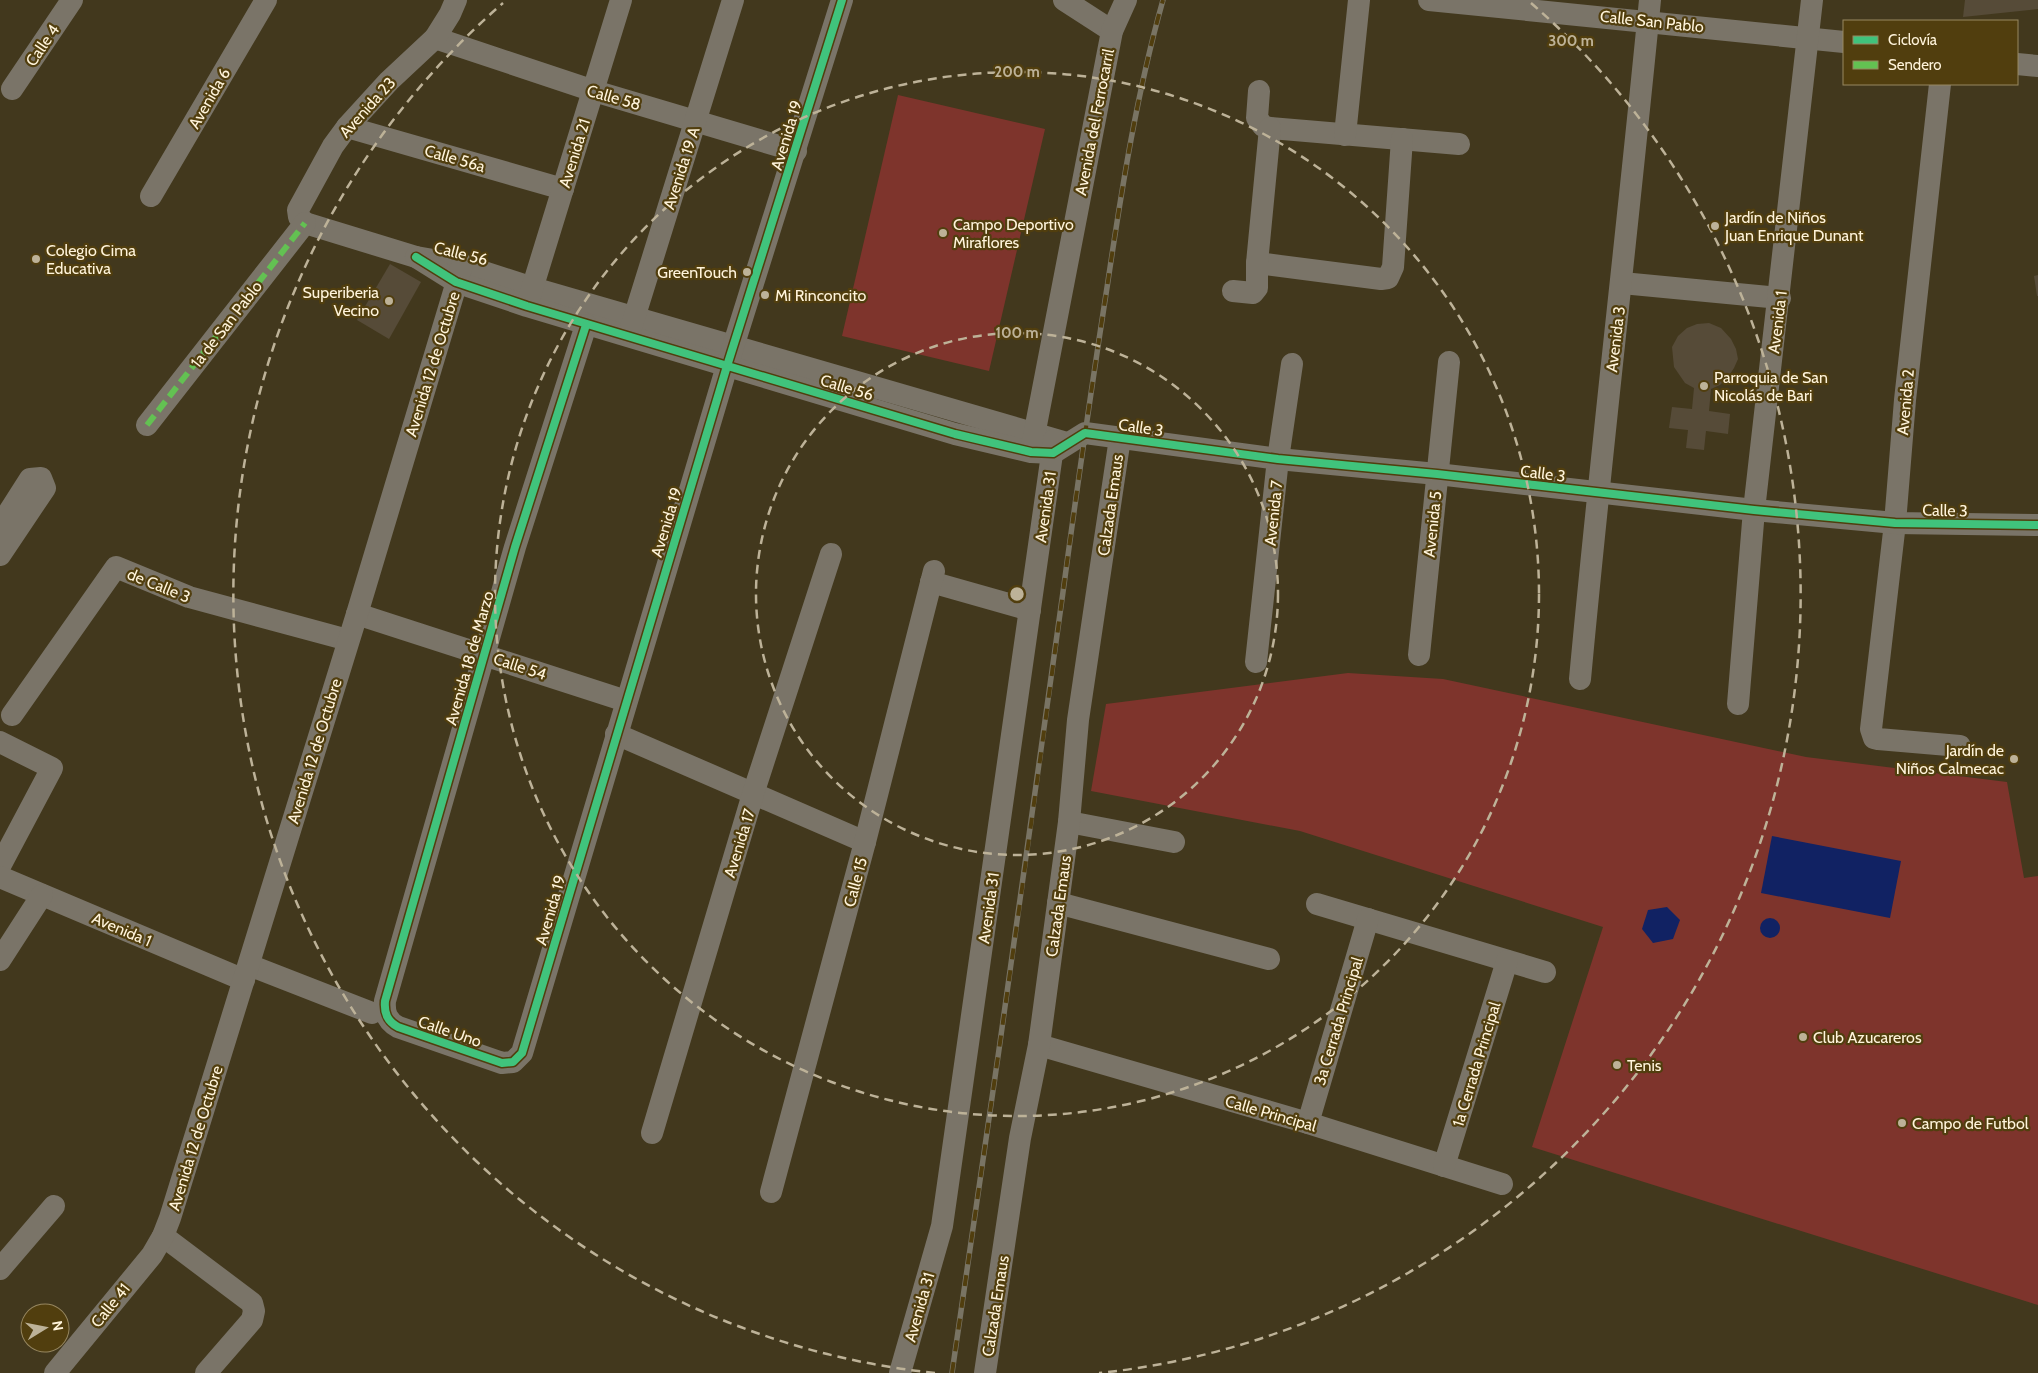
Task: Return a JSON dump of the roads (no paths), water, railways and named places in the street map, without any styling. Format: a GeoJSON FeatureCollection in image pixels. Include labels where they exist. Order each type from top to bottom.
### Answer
{"type":"FeatureCollection","features":[{"type":"Feature","properties":{"kind":"street","name":"Calle 4"},"geometry":{"type":"LineString","coordinates":[[12,89],[72,0]]}},
{"type":"Feature","properties":{"kind":"street","name":"Avenida 6"},"geometry":{"type":"LineString","coordinates":[[151,196],[266,0]]}},
{"type":"Feature","properties":{"kind":"street","name":"Avenida 23"},"geometry":{"type":"LineString","coordinates":[[305,223],[299,217],[298,210],[333,146],[347,127],[389,81],[435,38],[450,14],[456,0]]}},
{"type":"Feature","properties":{"kind":"street","name":"Avenida 21"},"geometry":{"type":"LineString","coordinates":[[530,297],[621,0]]}},
{"type":"Feature","properties":{"kind":"street","name":"Avenida 19 A"},"geometry":{"type":"LineString","coordinates":[[631,327],[733,0]]}},
{"type":"Feature","properties":{"kind":"street","name":"Avenida 19"},"geometry":{"type":"LineString","coordinates":[[522,1053],[730,356],[842,0]]}},
{"type":"Feature","properties":{"kind":"street"},"geometry":{"type":"LineString","coordinates":[[1064,0],[1112,31]]}},
{"type":"Feature","properties":{"kind":"street","name":"Avenida del Ferrocarril"},"geometry":{"type":"LineString","coordinates":[[1048,444],[1112,31],[1126,0]]}},
{"type":"Feature","properties":{"kind":"street"},"geometry":{"type":"LineString","coordinates":[[1345,135],[1360,0]]}},
{"type":"Feature","properties":{"kind":"street","name":"Calle San Pablo"},"geometry":{"type":"LineString","coordinates":[[1429,0],[1649,10],[1843,42]]}},
{"type":"Feature","properties":{"kind":"street","name":"Avenida 1"},"geometry":{"type":"LineString","coordinates":[[1738,704],[1754,510],[1780,298],[1812,0]]}},
{"type":"Feature","properties":{"kind":"street","name":"Avenida 3"},"geometry":{"type":"LineString","coordinates":[[1580,679],[1597,493],[1622,283],[1649,10]]}},
{"type":"Feature","properties":{"kind":"street","name":"Calle 58"},"geometry":{"type":"LineString","coordinates":[[435,38],[594,91],[796,150]]}},
{"type":"Feature","properties":{"kind":"street"},"geometry":{"type":"LineString","coordinates":[[2018,64],[2038,66]]}},
{"type":"Feature","properties":{"kind":"street","name":"Avenida 2"},"geometry":{"type":"LineString","coordinates":[[1940,85],[1905,400],[1895,523],[1871,721],[1872,734],[1878,739],[1960,746]]}},
{"type":"Feature","properties":{"kind":"street"},"geometry":{"type":"LineString","coordinates":[[1259,90],[1257,118],[1264,126],[1270,128],[1459,144]]}},
{"type":"Feature","properties":{"kind":"street","name":"Calle 56a"},"geometry":{"type":"LineString","coordinates":[[347,127],[563,189]]}},
{"type":"Feature","properties":{"kind":"street"},"geometry":{"type":"LineString","coordinates":[[1232,291],[1253,293],[1257,288],[1257,263],[1270,128]]}},
{"type":"Feature","properties":{"kind":"street"},"geometry":{"type":"LineString","coordinates":[[1257,263],[1380,279],[1388,278],[1393,267],[1402,139]]}},
{"type":"Feature","properties":{"kind":"street","name":"Calle 56"},"geometry":{"type":"LineString","coordinates":[[305,223],[416,256],[530,297],[730,356],[955,434],[1048,444]]}},
{"type":"Feature","properties":{"kind":"street","name":"1a de San Pablo"},"geometry":{"type":"LineString","coordinates":[[147,425],[305,223]]}},
{"type":"Feature","properties":{"kind":"street","name":"Avenida 12 de Octubre"},"geometry":{"type":"LineString","coordinates":[[163,1236],[357,614],[459,273]]}},
{"type":"Feature","properties":{"kind":"street"},"geometry":{"type":"LineString","coordinates":[[1622,283],[1780,298]]}},
{"type":"Feature","properties":{"kind":"street","name":"Calle 56"},"geometry":{"type":"LineString","coordinates":[[530,297],[586,325],[631,327]]}},
{"type":"Feature","properties":{"kind":"street","name":"Avenida 18 de Marzo"},"geometry":{"type":"LineString","coordinates":[[378,1007],[515,547],[586,325]]}},
{"type":"Feature","properties":{"kind":"street","name":"Avenida 5"},"geometry":{"type":"LineString","coordinates":[[1419,655],[1449,362]]}},
{"type":"Feature","properties":{"kind":"street","name":"Avenida 7"},"geometry":{"type":"LineString","coordinates":[[1256,662],[1278,459],[1292,364]]}},
{"type":"Feature","properties":{"kind":"street","name":"Calle 3"},"geometry":{"type":"LineString","coordinates":[[1048,444],[1085,433],[1278,459],[1437,474],[1754,510],[1895,523],[2038,525]]}},
{"type":"Feature","properties":{"kind":"street","name":"Calzada Emaus"},"geometry":{"type":"LineString","coordinates":[[985,1373],[1020,1138],[1039,1045],[1069,822],[1078,720],[1120,438]]}},
{"type":"Feature","properties":{"kind":"street","name":"Avenida 31"},"geometry":{"type":"LineString","coordinates":[[900,1373],[942,1226],[1030,610],[1048,444]]}},
{"type":"Feature","properties":{"kind":"street"},"geometry":{"type":"LineString","coordinates":[[0,526],[30,479],[41,478],[45,488],[0,556]]}},
{"type":"Feature","properties":{"kind":"street","name":"Avenida 17"},"geometry":{"type":"LineString","coordinates":[[652,1133],[754,794],[830,554]]}},
{"type":"Feature","properties":{"kind":"street","name":"de Calle 3"},"geometry":{"type":"LineString","coordinates":[[12,715],[116,567],[189,597],[348,640]]}},
{"type":"Feature","properties":{"kind":"street","name":"Calle 15"},"geometry":{"type":"LineString","coordinates":[[771,1192],[865,842],[932,576],[1030,610]]}},
{"type":"Feature","properties":{"kind":"street","name":"Calle 54"},"geometry":{"type":"LineString","coordinates":[[357,614],[626,701]]}},
{"type":"Feature","properties":{"kind":"street"},"geometry":{"type":"LineString","coordinates":[[616,734],[865,842]]}},
{"type":"Feature","properties":{"kind":"street"},"geometry":{"type":"LineString","coordinates":[[0,742],[52,768],[0,866]]}},
{"type":"Feature","properties":{"kind":"street"},"geometry":{"type":"LineString","coordinates":[[1069,822],[1174,842]]}},
{"type":"Feature","properties":{"kind":"street","name":"Avenida 1"},"geometry":{"type":"LineString","coordinates":[[0,877],[246,973]]}},
{"type":"Feature","properties":{"kind":"street"},"geometry":{"type":"LineString","coordinates":[[0,960],[42,895]]}},
{"type":"Feature","properties":{"kind":"street"},"geometry":{"type":"LineString","coordinates":[[1058,904],[1269,959]]}},
{"type":"Feature","properties":{"kind":"street"},"geometry":{"type":"LineString","coordinates":[[1317,904],[1545,972]]}},
{"type":"Feature","properties":{"kind":"street","name":"3a Cerrada Principal"},"geometry":{"type":"LineString","coordinates":[[1308,1123],[1368,919]]}},
{"type":"Feature","properties":{"kind":"street","name":"1a Cerrada Principal"},"geometry":{"type":"LineString","coordinates":[[1444,1166],[1507,961]]}},
{"type":"Feature","properties":{"kind":"street"},"geometry":{"type":"LineString","coordinates":[[246,973],[378,1007]]}},
{"type":"Feature","properties":{"kind":"street","name":"Calle Uno"},"geometry":{"type":"LineString","coordinates":[[378,1007],[392,1024],[398,1027],[502,1063],[513,1062],[522,1053]]}},
{"type":"Feature","properties":{"kind":"street","name":"Calle Principal"},"geometry":{"type":"LineString","coordinates":[[1039,1045],[1308,1123],[1502,1184]]}},
{"type":"Feature","properties":{"kind":"street"},"geometry":{"type":"LineString","coordinates":[[0,1269],[54,1206]]}},
{"type":"Feature","properties":{"kind":"street"},"geometry":{"type":"LineString","coordinates":[[163,1236],[252,1302],[254,1311],[252,1320],[206,1373]]}},
{"type":"Feature","properties":{"kind":"street","name":"Calle 41"},"geometry":{"type":"LineString","coordinates":[[55,1373],[152,1255],[163,1236]]}},
{"type":"Feature","properties":{"kind":"railway"},"geometry":{"type":"LineString","coordinates":[[952,1373],[1113,246],[1145,70],[1163,0]]}},
{"type":"Feature","properties":{"kind":"place","name":"Jardín de Niños Juan Enrique Dunant"},"geometry":{"type":"Point","coordinates":[1715,226]}},
{"type":"Feature","properties":{"kind":"place","name":"Campo Deportivo Miraflores"},"geometry":{"type":"Point","coordinates":[943,233]}},
{"type":"Feature","properties":{"kind":"place","name":"Colegio Cima Educativa"},"geometry":{"type":"Point","coordinates":[36,259]}},
{"type":"Feature","properties":{"kind":"place","name":"GreenTouch"},"geometry":{"type":"Point","coordinates":[747,272]}},
{"type":"Feature","properties":{"kind":"place","name":"Mi Rinconcito"},"geometry":{"type":"Point","coordinates":[765,295]}},
{"type":"Feature","properties":{"kind":"place","name":"Superiberia Vecino"},"geometry":{"type":"Point","coordinates":[389,301]}},
{"type":"Feature","properties":{"kind":"place","name":"Parroquia de San Nicolás de Bari"},"geometry":{"type":"Point","coordinates":[1704,386]}},
{"type":"Feature","properties":{"kind":"place","name":"Jardín de Niños Calmecac"},"geometry":{"type":"Point","coordinates":[2014,759]}},
{"type":"Feature","properties":{"kind":"place","name":"Club Azucareros"},"geometry":{"type":"Point","coordinates":[1803,1037]}},
{"type":"Feature","properties":{"kind":"place","name":"Tenis"},"geometry":{"type":"Point","coordinates":[1617,1065]}},
{"type":"Feature","properties":{"kind":"place","name":"Campo de Futbol"},"geometry":{"type":"Point","coordinates":[1902,1123]}}]}
